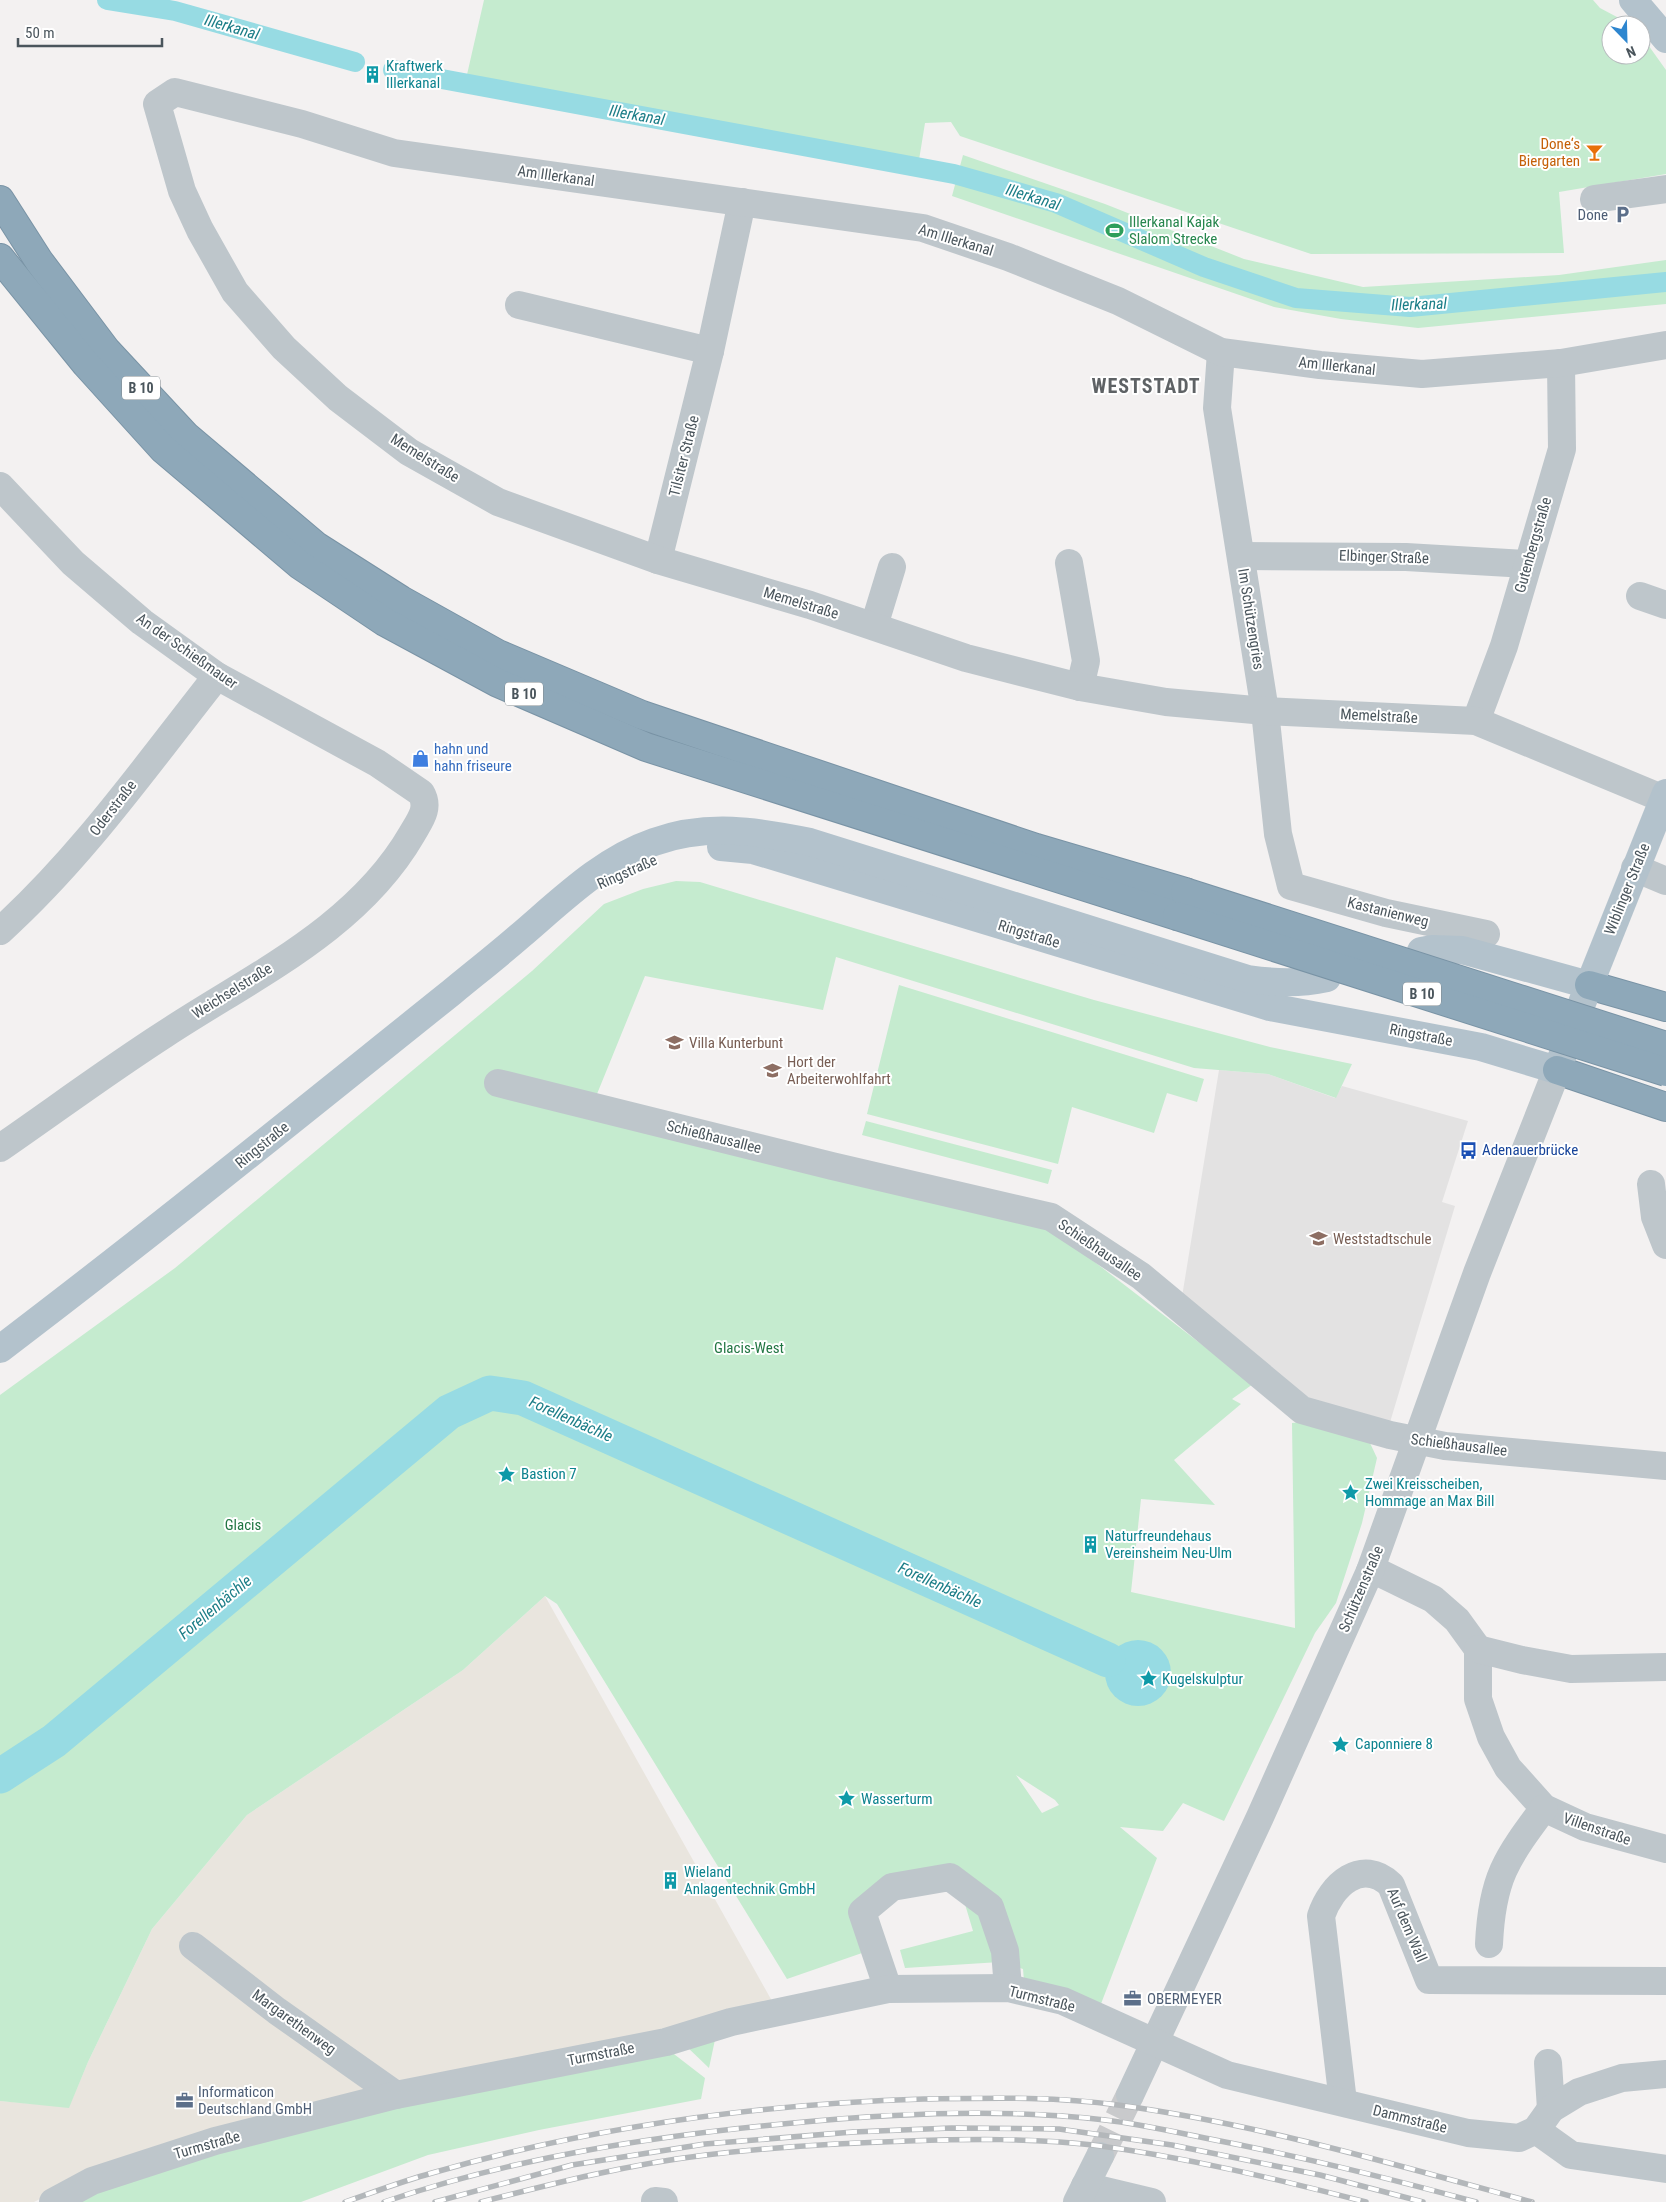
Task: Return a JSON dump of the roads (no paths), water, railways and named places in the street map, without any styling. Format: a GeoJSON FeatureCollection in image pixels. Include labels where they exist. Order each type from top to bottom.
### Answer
{"type":"FeatureCollection","features":[{"type":"Feature","properties":{"kind":"highway","name":"B 10"},"geometry":{"type":"LineString","coordinates":[[0,200],[39,261],[106,350],[186,436],[316,546],[401,600],[498,654],[642,715],[1036,848],[1181,904],[1666,1072]]}},
{"type":"Feature","properties":{"kind":"highway","name":"B 10"},"geometry":{"type":"LineString","coordinates":[[0,258],[86,364],[162,449],[300,565],[385,622],[498,683],[646,747],[1666,1046]]}},
{"type":"Feature","properties":{"kind":"highway"},"geometry":{"type":"LineString","coordinates":[[1585,994],[1666,1007]]}},
{"type":"Feature","properties":{"kind":"highway"},"geometry":{"type":"LineString","coordinates":[[1560,1062],[1666,1107]]}},
{"type":"Feature","properties":{"kind":"main road"},"geometry":{"type":"LineString","coordinates":[[1633,0],[1666,39]]}},
{"type":"Feature","properties":{"kind":"main road","name":"Wiblinger Straße"},"geometry":{"type":"LineString","coordinates":[[1585,994],[1665,796]]}},
{"type":"Feature","properties":{"kind":"main road","name":"Ringstraße"},"geometry":{"type":"LineString","coordinates":[[0,1349],[141,1243],[520,936],[576,888],[612,862],[652,842],[681,834],[717,829],[761,832],[810,842],[1248,978],[1278,983],[1304,983],[1327,978]]}},
{"type":"Feature","properties":{"kind":"main road","name":"Ringstraße"},"geometry":{"type":"LineString","coordinates":[[520,936],[600,883],[654,859],[694,846],[753,850],[1270,1007],[1560,1062]]}},
{"type":"Feature","properties":{"kind":"main road"},"geometry":{"type":"LineString","coordinates":[[1421,952],[1440,949],[1462,950],[1585,994]]}},
{"type":"Feature","properties":{"kind":"street","name":"Am Illerkanal"},"geometry":{"type":"LineString","coordinates":[[175,92],[302,124],[394,153],[923,228],[1008,257],[1118,301],[1221,352],[1320,365],[1422,374],[1561,363],[1666,345]]}},
{"type":"Feature","properties":{"kind":"street","name":"Memelstraße"},"geometry":{"type":"LineString","coordinates":[[175,92],[156,104],[182,191],[200,230],[235,292],[284,348],[338,398],[409,452],[498,502],[601,542],[874,626],[966,658],[1080,687],[1166,702],[1265,711],[1476,721],[1609,778],[1665,796]]}},
{"type":"Feature","properties":{"kind":"street"},"geometry":{"type":"LineString","coordinates":[[1594,199],[1666,189]]}},
{"type":"Feature","properties":{"kind":"street","name":"Tilsiter Straße"},"geometry":{"type":"LineString","coordinates":[[658,560],[710,351],[742,202]]}},
{"type":"Feature","properties":{"kind":"street"},"geometry":{"type":"LineString","coordinates":[[519,305],[710,351]]}},
{"type":"Feature","properties":{"kind":"street","name":"Im Schützengries"},"geometry":{"type":"LineString","coordinates":[[1221,352],[1217,408],[1242,556],[1265,711],[1278,834],[1291,886]]}},
{"type":"Feature","properties":{"kind":"street","name":"Gutenbergstraße"},"geometry":{"type":"LineString","coordinates":[[1476,721],[1504,646],[1562,449],[1561,363]]}},
{"type":"Feature","properties":{"kind":"street","name":"An der Schießmauer"},"geometry":{"type":"LineString","coordinates":[[4,499],[142,622],[217,676],[377,763],[421,793],[425,799]]}},
{"type":"Feature","properties":{"kind":"street","name":"Elbinger Straße"},"geometry":{"type":"LineString","coordinates":[[1242,556],[1406,557],[1527,564]]}},
{"type":"Feature","properties":{"kind":"street"},"geometry":{"type":"LineString","coordinates":[[1069,563],[1086,661],[1080,687]]}},
{"type":"Feature","properties":{"kind":"street"},"geometry":{"type":"LineString","coordinates":[[874,626],[892,567]]}},
{"type":"Feature","properties":{"kind":"street"},"geometry":{"type":"LineString","coordinates":[[1640,596],[1666,605]]}},
{"type":"Feature","properties":{"kind":"street","name":"Oderstraße"},"geometry":{"type":"LineString","coordinates":[[0,931],[33,901],[75,855],[217,676]]}},
{"type":"Feature","properties":{"kind":"street","name":"Weichselstraße"},"geometry":{"type":"LineString","coordinates":[[0,1148],[165,1033],[309,943],[338,920],[372,887],[404,846],[426,810],[425,799]]}},
{"type":"Feature","properties":{"kind":"street"},"geometry":{"type":"LineString","coordinates":[[1635,868],[1666,881]]}},
{"type":"Feature","properties":{"kind":"street","name":"Kastanienweg"},"geometry":{"type":"LineString","coordinates":[[1291,886],[1386,913],[1486,934]]}},
{"type":"Feature","properties":{"kind":"street","name":"Schützenstraße"},"geometry":{"type":"LineString","coordinates":[[1130,2095],[1153,2042],[1260,1817],[1370,1571],[1480,1264],[1560,1062]]}},
{"type":"Feature","properties":{"kind":"street","name":"Schießhausallee"},"geometry":{"type":"LineString","coordinates":[[498,1083],[832,1166],[1051,1217],[1141,1276],[1302,1410],[1418,1441],[1445,1446],[1666,1466]]}},
{"type":"Feature","properties":{"kind":"street"},"geometry":{"type":"LineString","coordinates":[[1651,1184],[1656,1217],[1666,1246]]}},
{"type":"Feature","properties":{"kind":"street"},"geometry":{"type":"LineString","coordinates":[[1370,1571],[1382,1574],[1433,1599],[1457,1620],[1478,1649],[1537,1664],[1572,1669],[1666,1667]]}},
{"type":"Feature","properties":{"kind":"street","name":"Villenstraße"},"geometry":{"type":"LineString","coordinates":[[1478,1649],[1478,1699],[1491,1737],[1508,1768],[1544,1808],[1585,1828],[1666,1849]]}},
{"type":"Feature","properties":{"kind":"street"},"geometry":{"type":"LineString","coordinates":[[1489,1944],[1490,1913],[1504,1865],[1544,1808]]}},
{"type":"Feature","properties":{"kind":"street","name":"Auf dem Wall"},"geometry":{"type":"LineString","coordinates":[[1343,2102],[1321,1916],[1334,1889],[1350,1878],[1366,1873],[1381,1875],[1392,1885],[1429,1980],[1666,1981]]}},
{"type":"Feature","properties":{"kind":"street"},"geometry":{"type":"LineString","coordinates":[[888,1989],[862,1912],[892,1887],[950,1877],[990,1907],[1005,1951],[1008,1988]]}},
{"type":"Feature","properties":{"kind":"street","name":"Margarethenweg"},"geometry":{"type":"LineString","coordinates":[[193,1946],[277,2011],[396,2095]]}},
{"type":"Feature","properties":{"kind":"street","name":"Turmstraße"},"geometry":{"type":"LineString","coordinates":[[53,2202],[92,2181],[216,2141],[396,2095],[666,2042],[731,2022],[888,1989],[1008,1988],[1063,2001],[1153,2042]]}},
{"type":"Feature","properties":{"kind":"street","name":"Dammstraße"},"geometry":{"type":"LineString","coordinates":[[1153,2042],[1227,2075],[1468,2133],[1519,2138],[1543,2119]]}},
{"type":"Feature","properties":{"kind":"street"},"geometry":{"type":"LineString","coordinates":[[1548,2063],[1543,2119],[1571,2155],[1666,2169]]}},
{"type":"Feature","properties":{"kind":"street"},"geometry":{"type":"LineString","coordinates":[[1543,2119],[1579,2092],[1622,2078],[1666,2074]]}},
{"type":"Feature","properties":{"kind":"street"},"geometry":{"type":"LineString","coordinates":[[1100,2156],[1081,2194],[1152,2202]]}},
{"type":"Feature","properties":{"kind":"street"},"geometry":{"type":"LineString","coordinates":[[656,2201],[664,2202]]}},
{"type":"Feature","properties":{"kind":"water"},"geometry":{"type":"Polygon","coordinates":[[[1138,1640],[1150,1643],[1161,1650],[1168,1661],[1171,1673],[1168,1685],[1161,1696],[1150,1703],[1138,1706],[1126,1703],[1115,1696],[1108,1685],[1105,1673],[1108,1661],[1115,1650],[1126,1643],[1138,1640]]]}},
{"type":"Feature","properties":{"kind":"waterway","name":"Illerkanal"},"geometry":{"type":"LineString","coordinates":[[107,0],[175,11],[355,62]]}},
{"type":"Feature","properties":{"kind":"waterway","name":"Illerkanal"},"geometry":{"type":"LineString","coordinates":[[393,70],[954,174],[1056,203],[1204,267],[1296,298],[1410,307],[1666,282]]}},
{"type":"Feature","properties":{"kind":"waterway","name":"Forellenbächle"},"geometry":{"type":"LineString","coordinates":[[0,1776],[54,1741],[449,1412],[490,1393],[523,1398],[1108,1660]]}},
{"type":"Feature","properties":{"kind":"tunnel"},"geometry":{"type":"LineString","coordinates":[[1100,2156],[1130,2095]]}},
{"type":"Feature","properties":{"kind":"railway"},"geometry":{"type":"LineString","coordinates":[[345,2202],[421,2176],[492,2157],[553,2143],[675,2121],[799,2106],[924,2099],[997,2098],[1094,2102],[1171,2113],[1223,2123],[1378,2160],[1532,2202]]}},
{"type":"Feature","properties":{"kind":"railway"},"geometry":{"type":"LineString","coordinates":[[384,2202],[484,2172],[586,2150],[741,2128],[910,2114],[949,2113],[1067,2116],[1144,2126],[1310,2160],[1476,2202]]}},
{"type":"Feature","properties":{"kind":"railway"},"geometry":{"type":"LineString","coordinates":[[435,2202],[572,2165],[705,2144],[853,2132],[951,2128],[1059,2129],[1172,2145],[1320,2175],[1423,2202]]}},
{"type":"Feature","properties":{"kind":"railway"},"geometry":{"type":"LineString","coordinates":[[481,2202],[621,2169],[706,2155],[832,2144],[977,2140],[1024,2140],[1070,2143],[1127,2150],[1231,2169],[1366,2202]]}},
{"type":"Feature","properties":{"kind":"place","name":"Kraftwerk Illerkanal"},"geometry":{"type":"Point","coordinates":[372,75]}},
{"type":"Feature","properties":{"kind":"place","name":"Done‘s Biergarten"},"geometry":{"type":"Point","coordinates":[1594,153]}},
{"type":"Feature","properties":{"kind":"place","name":"Done"},"geometry":{"type":"Point","coordinates":[1622,215]}},
{"type":"Feature","properties":{"kind":"place","name":"Illerkanal Kajak Slalom Strecke"},"geometry":{"type":"Point","coordinates":[1115,231]}},
{"type":"Feature","properties":{"kind":"place","name":"hahn und hahn friseure"},"geometry":{"type":"Point","coordinates":[420,758]}},
{"type":"Feature","properties":{"kind":"place","name":"Villa Kunterbunt"},"geometry":{"type":"Point","coordinates":[675,1043]}},
{"type":"Feature","properties":{"kind":"place","name":"Hort der Arbeiterwohlfahrt"},"geometry":{"type":"Point","coordinates":[773,1071]}},
{"type":"Feature","properties":{"kind":"place","name":"Adenauerbrücke"},"geometry":{"type":"Point","coordinates":[1468,1150]}},
{"type":"Feature","properties":{"kind":"place","name":"Weststadtschule"},"geometry":{"type":"Point","coordinates":[1319,1239]}},
{"type":"Feature","properties":{"kind":"place","name":"Bastion 7"},"geometry":{"type":"Point","coordinates":[507,1474]}},
{"type":"Feature","properties":{"kind":"place","name":"Zwei Kreisscheiben, Hommage an Max Bill"},"geometry":{"type":"Point","coordinates":[1351,1493]}},
{"type":"Feature","properties":{"kind":"place","name":"Naturfreundehaus Vereinsheim Neu-Ulm"},"geometry":{"type":"Point","coordinates":[1091,1545]}},
{"type":"Feature","properties":{"kind":"place","name":"Kugelskulptur"},"geometry":{"type":"Point","coordinates":[1148,1679]}},
{"type":"Feature","properties":{"kind":"place","name":"Caponniere 8"},"geometry":{"type":"Point","coordinates":[1341,1744]}},
{"type":"Feature","properties":{"kind":"place","name":"Wasserturm"},"geometry":{"type":"Point","coordinates":[847,1799]}},
{"type":"Feature","properties":{"kind":"place","name":"Wieland Anlagentechnik GmbH"},"geometry":{"type":"Point","coordinates":[670,1881]}},
{"type":"Feature","properties":{"kind":"place","name":"OBERMEYER"},"geometry":{"type":"Point","coordinates":[1133,1999]}},
{"type":"Feature","properties":{"kind":"place","name":"Informaticon Deutschland GmbH"},"geometry":{"type":"Point","coordinates":[184,2101]}},
{"type":"Feature","properties":{"kind":"district","name":"WESTSTADT"},"geometry":{"type":"Point","coordinates":[1146,386]}},
{"type":"Feature","properties":{"kind":"park label","name":"Glacis-West"},"geometry":{"type":"Point","coordinates":[749,1348]}},
{"type":"Feature","properties":{"kind":"park label","name":"Glacis"},"geometry":{"type":"Point","coordinates":[243,1525]}}]}
